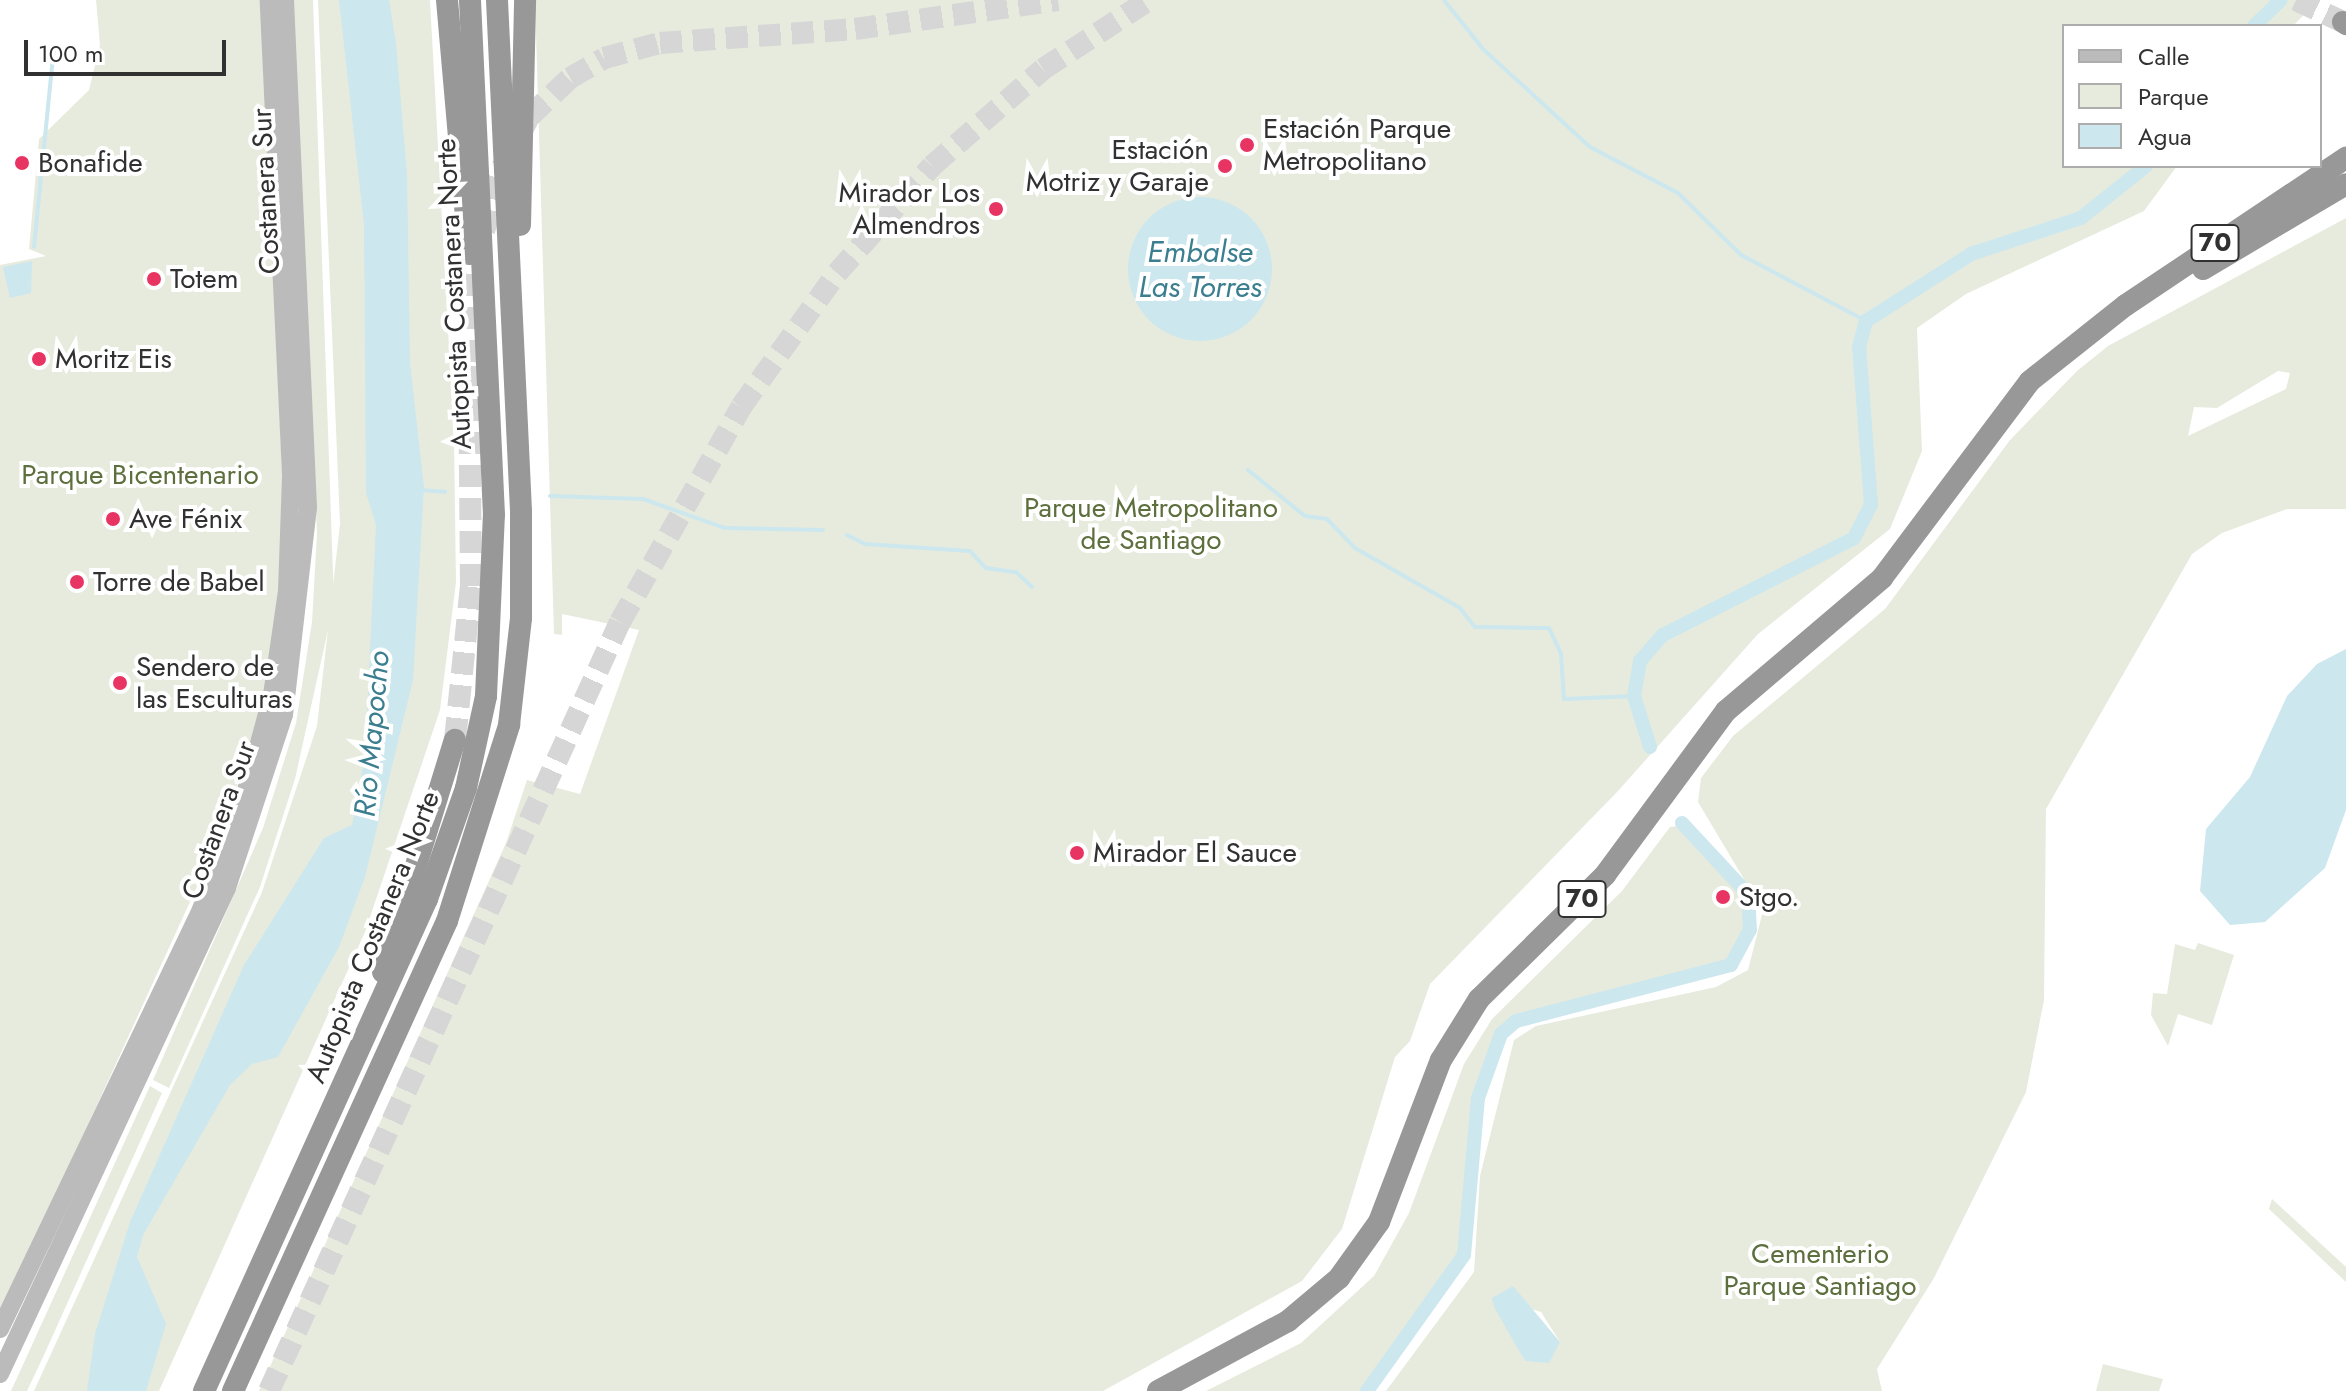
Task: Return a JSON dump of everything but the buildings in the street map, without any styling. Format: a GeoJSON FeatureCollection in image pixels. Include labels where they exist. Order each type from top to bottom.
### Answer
{"type":"FeatureCollection","features":[{"type":"Feature","properties":{"kind":"highway"},"geometry":{"type":"LineString","coordinates":[[447,0],[461,197],[487,370]]}},
{"type":"Feature","properties":{"kind":"highway","name":"Autopista Costanera Norte"},"geometry":{"type":"LineString","coordinates":[[204,1389],[367,1041],[453,829],[486,696],[495,557],[470,0]]}},
{"type":"Feature","properties":{"kind":"highway","name":"Autopista Costanera Norte"},"geometry":{"type":"LineString","coordinates":[[233,1391],[447,921],[493,791],[521,618],[514,338],[497,0]]}},
{"type":"Feature","properties":{"kind":"highway"},"geometry":{"type":"LineString","coordinates":[[514,338],[525,0]]}},
{"type":"Feature","properties":{"kind":"highway","name":"70"},"geometry":{"type":"LineString","coordinates":[[1158,1391],[1288,1321],[1339,1278],[1385,1208],[1441,1060],[1479,999],[1610,869],[1726,711],[1882,578],[1996,419],[2086,333],[2346,158]]}},
{"type":"Feature","properties":{"kind":"highway"},"geometry":{"type":"LineString","coordinates":[[2086,333],[2346,184]]}},
{"type":"Feature","properties":{"kind":"highway"},"geometry":{"type":"LineString","coordinates":[[367,1041],[455,740]]}},
{"type":"Feature","properties":{"kind":"main road","name":"Costanera Sur"},"geometry":{"type":"LineString","coordinates":[[0,1329],[210,887],[272,695],[292,489],[269,0]]}},
{"type":"Feature","properties":{"kind":"main road","name":"Costanera Sur"},"geometry":{"type":"LineString","coordinates":[[1,1371],[227,888],[284,715],[308,507],[285,0]]}},
{"type":"Feature","properties":{"kind":"green space","name":"Parque Bicentenario"},"geometry":{"type":"Polygon","coordinates":[[[96,0],[261,0],[284,516],[278,600],[266,686],[227,821],[0,1317],[0,265],[46,256],[29,249],[39,139],[89,90],[100,45],[96,0]]]}},
{"type":"Feature","properties":{"kind":"green space"},"geometry":{"type":"Polygon","coordinates":[[[291,0],[313,0],[334,603],[295,779],[260,887],[169,1088],[153,1080],[263,828],[296,723],[312,622],[317,533],[291,0]]]}},
{"type":"Feature","properties":{"kind":"green space"},"geometry":{"type":"Polygon","coordinates":[[[318,0],[430,0],[454,439],[456,582],[440,710],[365,932],[159,1391],[34,1391],[262,892],[317,726],[340,524],[318,0]]]}},
{"type":"Feature","properties":{"kind":"green space","name":"Parque Metropolitano de Santiago"},"geometry":{"type":"Polygon","coordinates":[[[535,0],[2318,0],[2295,24],[2062,24],[2062,168],[2176,168],[2144,211],[1966,294],[1917,328],[1922,451],[1890,529],[1758,634],[1618,791],[1430,984],[1410,1041],[1395,1057],[1342,1229],[1302,1281],[1103,1391],[259,1391],[506,843],[527,780],[580,794],[639,630],[562,614],[562,635],[554,634],[535,0]]]}},
{"type":"Feature","properties":{"kind":"green space","name":"Cementerio Parque Santiago"},"geometry":{"type":"Polygon","coordinates":[[[2346,218],[2346,509],[2287,509],[2222,533],[2192,554],[2046,809],[2044,1000],[2026,1092],[1934,1278],[1877,1369],[1882,1391],[1386,1391],[1474,1272],[1480,1176],[1514,1040],[1536,1026],[1716,987],[1748,970],[1763,911],[1698,802],[1701,778],[1733,736],[1885,609],[2010,440],[2077,371],[2108,346],[2346,218]],[[2278,371],[2217,408],[2194,407],[2188,436],[2286,389],[2290,373],[2278,371]],[[1493,1298],[1525,1361],[1560,1342],[1541,1312],[1493,1298]]]}},
{"type":"Feature","properties":{"kind":"green space"},"geometry":{"type":"Polygon","coordinates":[[[1679,826],[1744,895],[1746,929],[1728,962],[1514,1017],[1498,1032],[1473,1097],[1460,1253],[1362,1391],[1206,1391],[1301,1343],[1374,1276],[1409,1213],[1464,1064],[1492,1019],[1622,891],[1670,827],[1679,826]]]}},
{"type":"Feature","properties":{"kind":"green space"},"geometry":{"type":"Polygon","coordinates":[[[2198,943],[2234,955],[2212,1025],[2178,1014],[2168,1046],[2151,1015],[2153,993],[2167,994],[2175,944],[2195,950],[2198,943]]]}},
{"type":"Feature","properties":{"kind":"green space"},"geometry":{"type":"Polygon","coordinates":[[[150,1086],[162,1093],[44,1355],[27,1391],[11,1391],[150,1086]]]}},
{"type":"Feature","properties":{"kind":"green space"},"geometry":{"type":"Polygon","coordinates":[[[2272,1199],[2346,1267],[2346,1282],[2269,1209],[2272,1199]]]}},
{"type":"Feature","properties":{"kind":"green space"},"geometry":{"type":"Polygon","coordinates":[[[2103,1364],[2163,1379],[2159,1391],[2096,1391],[2103,1364]]]}},
{"type":"Feature","properties":{"kind":"water","name":"Río Mapocho"},"geometry":{"type":"Polygon","coordinates":[[[339,0],[389,0],[396,43],[407,174],[410,363],[424,487],[413,680],[365,877],[339,947],[278,1057],[252,1064],[230,1085],[143,1235],[137,1257],[166,1324],[146,1391],[87,1391],[95,1334],[130,1222],[244,965],[324,838],[352,825],[365,755],[376,525],[366,493],[364,225],[339,0]]]}},
{"type":"Feature","properties":{"kind":"water","name":"Embalse Las Torres"},"geometry":{"type":"Polygon","coordinates":[[[1200,197],[1227,203],[1251,218],[1266,242],[1272,269],[1266,296],[1251,320],[1227,335],[1200,341],[1173,335],[1149,320],[1134,296],[1128,269],[1134,242],[1149,218],[1173,203],[1200,197]]]}},
{"type":"Feature","properties":{"kind":"water"},"geometry":{"type":"Polygon","coordinates":[[[32,261],[31,293],[10,298],[3,267],[32,261]]]}},
{"type":"Feature","properties":{"kind":"water"},"geometry":{"type":"Polygon","coordinates":[[[2346,649],[2346,810],[2325,868],[2265,922],[2230,925],[2200,891],[2206,829],[2250,777],[2287,696],[2317,664],[2346,649]]]}},
{"type":"Feature","properties":{"kind":"water"},"geometry":{"type":"Polygon","coordinates":[[[1513,1286],[1560,1342],[1549,1363],[1525,1361],[1494,1307],[1492,1298],[1513,1286]]]}},
{"type":"Feature","properties":{"kind":"waterway"},"geometry":{"type":"LineString","coordinates":[[1444,0],[1483,49],[1590,147],[1678,193],[1741,255],[1866,321]]}},
{"type":"Feature","properties":{"kind":"waterway"},"geometry":{"type":"LineString","coordinates":[[2256,24],[2281,0]]}},
{"type":"Feature","properties":{"kind":"waterway"},"geometry":{"type":"LineString","coordinates":[[34,247],[54,46]]}},
{"type":"Feature","properties":{"kind":"waterway"},"geometry":{"type":"LineString","coordinates":[[1650,747],[1634,696],[1640,661],[1663,635],[1854,538],[1871,505],[1859,347],[1866,321],[1971,254],[2081,218],[2144,168]]}},
{"type":"Feature","properties":{"kind":"waterway"},"geometry":{"type":"LineString","coordinates":[[1248,470],[1305,516],[1327,519],[1355,548],[1460,608],[1475,627],[1549,628],[1561,654],[1564,699],[1634,696]]}},
{"type":"Feature","properties":{"kind":"waterway"},"geometry":{"type":"LineString","coordinates":[[419,490],[445,492]]}},
{"type":"Feature","properties":{"kind":"waterway"},"geometry":{"type":"LineString","coordinates":[[550,496],[643,499],[725,528],[823,530]]}},
{"type":"Feature","properties":{"kind":"waterway"},"geometry":{"type":"LineString","coordinates":[[847,535],[865,544],[970,551],[986,568],[1016,572],[1032,587]]}},
{"type":"Feature","properties":{"kind":"waterway"},"geometry":{"type":"LineString","coordinates":[[1367,1391],[1464,1255],[1478,1098],[1501,1034],[1516,1021],[1731,965],[1750,930],[1748,894],[1682,823]]}},
{"type":"Feature","properties":{"kind":"tunnel"},"geometry":{"type":"LineString","coordinates":[[484,231],[502,168],[529,117],[570,78],[604,58],[660,43],[855,29],[1058,0]]}},
{"type":"Feature","properties":{"kind":"tunnel"},"geometry":{"type":"LineString","coordinates":[[269,1391],[620,622],[741,407],[837,273],[932,166],[1043,69],[1149,0]]}},
{"type":"Feature","properties":{"kind":"tunnel"},"geometry":{"type":"LineString","coordinates":[[2296,0],[2343,22]]}},
{"type":"Feature","properties":{"kind":"tunnel"},"geometry":{"type":"LineString","coordinates":[[455,740],[471,586],[469,362],[477,269]]}},
{"type":"Feature","properties":{"kind":"place","name":"Estación Parque Metropolitano"},"geometry":{"type":"Point","coordinates":[1247,145]}},
{"type":"Feature","properties":{"kind":"place","name":"Bonafide"},"geometry":{"type":"Point","coordinates":[22,163]}},
{"type":"Feature","properties":{"kind":"place","name":"Estación Motriz y Garaje"},"geometry":{"type":"Point","coordinates":[1225,166]}},
{"type":"Feature","properties":{"kind":"place","name":"Mirador Los Almendros"},"geometry":{"type":"Point","coordinates":[996,209]}},
{"type":"Feature","properties":{"kind":"place","name":"Totem"},"geometry":{"type":"Point","coordinates":[154,279]}},
{"type":"Feature","properties":{"kind":"place","name":"Moritz Eis"},"geometry":{"type":"Point","coordinates":[39,359]}},
{"type":"Feature","properties":{"kind":"place","name":"Ave Fénix"},"geometry":{"type":"Point","coordinates":[113,519]}},
{"type":"Feature","properties":{"kind":"place","name":"Torre de Babel"},"geometry":{"type":"Point","coordinates":[77,582]}},
{"type":"Feature","properties":{"kind":"place","name":"Sendero de las Esculturas"},"geometry":{"type":"Point","coordinates":[120,683]}},
{"type":"Feature","properties":{"kind":"place","name":"Mirador El Sauce"},"geometry":{"type":"Point","coordinates":[1077,853]}},
{"type":"Feature","properties":{"kind":"place","name":"Stgo."},"geometry":{"type":"Point","coordinates":[1723,897]}}]}
